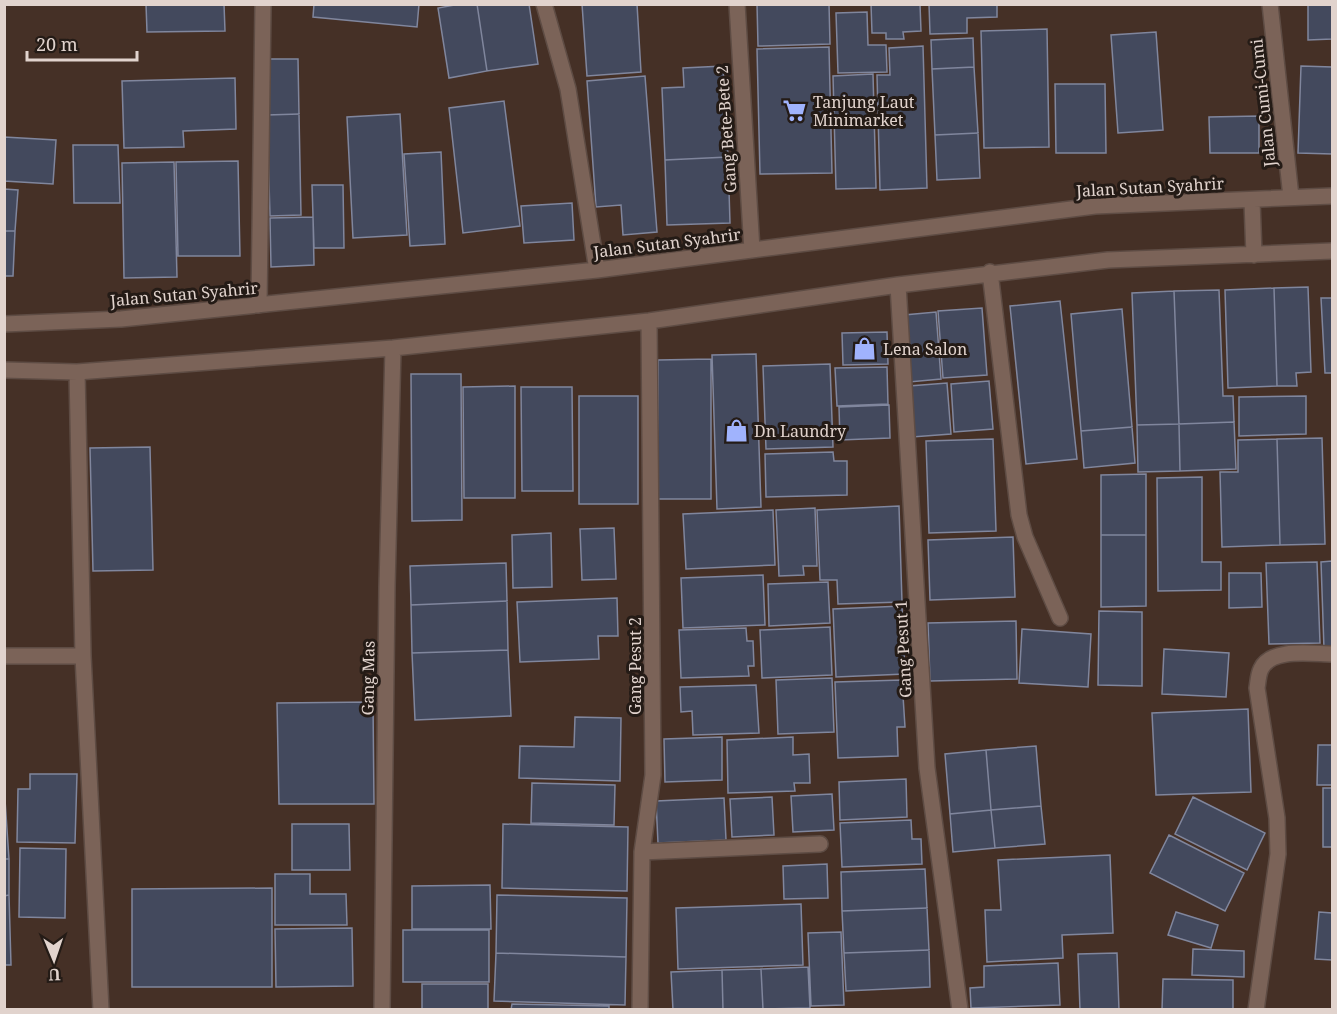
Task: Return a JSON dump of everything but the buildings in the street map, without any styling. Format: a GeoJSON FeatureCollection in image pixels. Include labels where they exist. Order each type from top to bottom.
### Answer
{"type":"FeatureCollection","features":[{"type":"Feature","properties":{"kind":"street"},"geometry":{"type":"LineString","coordinates":[[259,305],[263,4]]}},
{"type":"Feature","properties":{"kind":"street"},"geometry":{"type":"LineString","coordinates":[[544,4],[568,89],[597,270]]}},
{"type":"Feature","properties":{"kind":"street","name":"Gang Bete-Bete 2"},"geometry":{"type":"LineString","coordinates":[[737,4],[752,250]]}},
{"type":"Feature","properties":{"kind":"street","name":"Jalan Cumi-Cumi"},"geometry":{"type":"LineString","coordinates":[[1270,4],[1291,197]]}},
{"type":"Feature","properties":{"kind":"street","name":"Jalan Sutan Syahrir"},"geometry":{"type":"LineString","coordinates":[[4,324],[122,319],[597,270],[1095,206],[1332,196]]}},
{"type":"Feature","properties":{"kind":"street"},"geometry":{"type":"LineString","coordinates":[[1252,201],[1254,255]]}},
{"type":"Feature","properties":{"kind":"street"},"geometry":{"type":"LineString","coordinates":[[4,370],[77,372],[393,348],[649,321],[990,272],[1108,260],[1332,251]]}},
{"type":"Feature","properties":{"kind":"street"},"geometry":{"type":"LineString","coordinates":[[990,272],[1019,515],[1025,537],[1060,618]]}},
{"type":"Feature","properties":{"kind":"street","name":"Gang Pesut 1"},"geometry":{"type":"LineString","coordinates":[[898,285],[927,768],[960,1010]]}},
{"type":"Feature","properties":{"kind":"street","name":"Gang Pesut 2"},"geometry":{"type":"LineString","coordinates":[[640,1010],[642,852],[653,776],[649,321]]}},
{"type":"Feature","properties":{"kind":"street","name":"Gang Mas"},"geometry":{"type":"LineString","coordinates":[[382,1010],[387,587],[393,348]]}},
{"type":"Feature","properties":{"kind":"street"},"geometry":{"type":"LineString","coordinates":[[77,372],[83,656],[101,1010]]}},
{"type":"Feature","properties":{"kind":"street"},"geometry":{"type":"LineString","coordinates":[[1256,1010],[1278,854],[1277,818],[1257,688],[1261,668],[1271,658],[1287,654],[1332,654]]}},
{"type":"Feature","properties":{"kind":"street"},"geometry":{"type":"LineString","coordinates":[[4,656],[83,656]]}},
{"type":"Feature","properties":{"kind":"street"},"geometry":{"type":"LineString","coordinates":[[642,852],[820,844]]}},
{"type":"Feature","properties":{"kind":"place","name":"Tanjung Laut Minimarket"},"geometry":{"type":"Point","coordinates":[795,111]}},
{"type":"Feature","properties":{"kind":"place","name":"Lena Salon"},"geometry":{"type":"Point","coordinates":[865,349]}},
{"type":"Feature","properties":{"kind":"place","name":"Dn Laundry"},"geometry":{"type":"Point","coordinates":[736,431]}}]}
